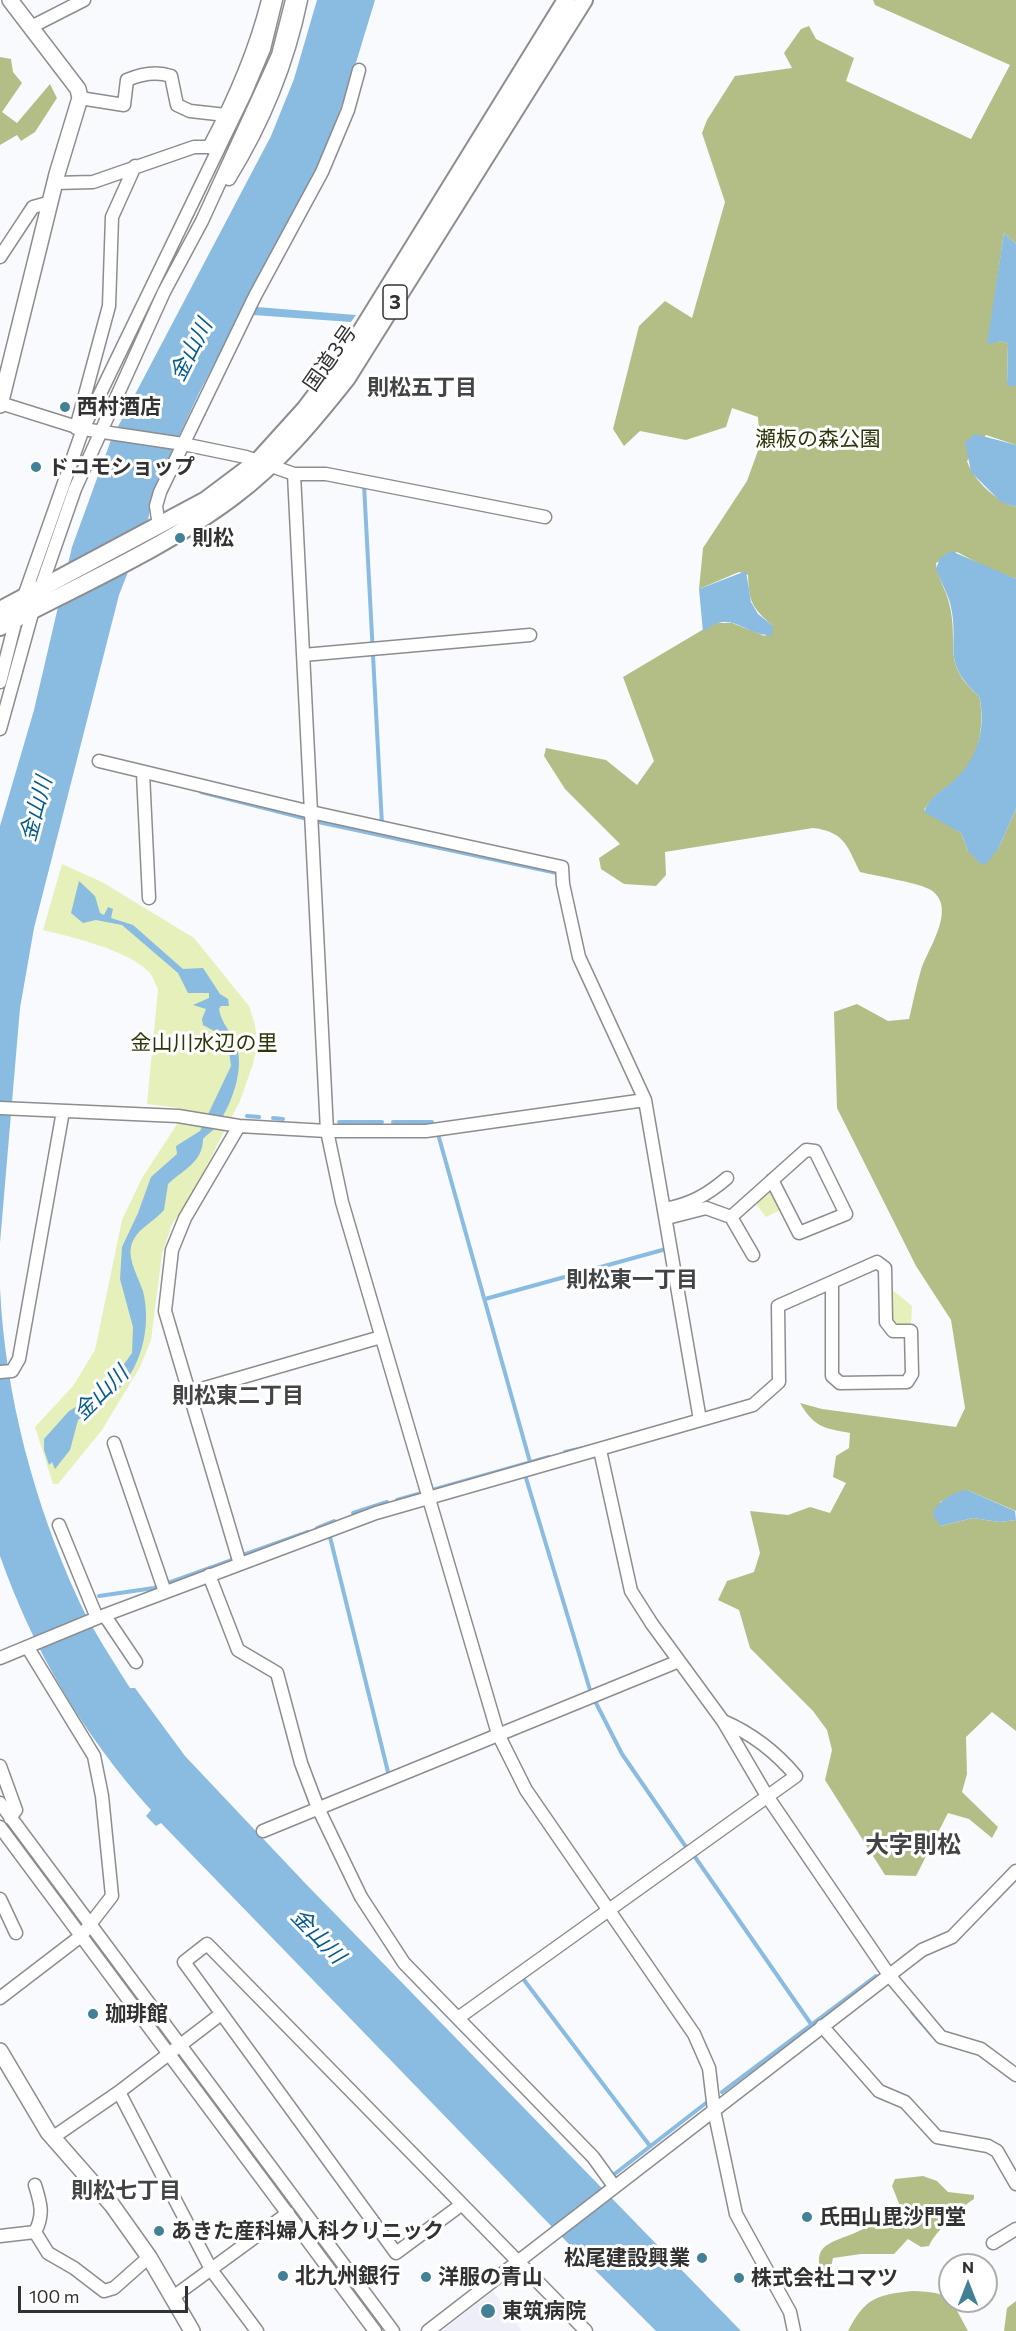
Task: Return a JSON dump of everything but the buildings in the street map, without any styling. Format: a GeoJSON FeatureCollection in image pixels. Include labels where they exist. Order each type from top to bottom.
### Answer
{"type":"FeatureCollection","features":[{"type":"Feature","properties":{"kind":"highway","name":"国道3号"},"geometry":{"type":"LineString","coordinates":[[0,627],[16,619],[43,585],[206,500],[264,463],[349,351],[566,0]]}},
{"type":"Feature","properties":{"kind":"highway","name":"国道3号"},"geometry":{"type":"LineString","coordinates":[[0,610],[57,596],[148,550],[205,517],[310,424],[347,378],[584,0]]}},
{"type":"Feature","properties":{"kind":"main road"},"geometry":{"type":"LineString","coordinates":[[0,404],[55,183],[80,98],[78,89],[10,0]]}},
{"type":"Feature","properties":{"kind":"main road"},"geometry":{"type":"LineString","coordinates":[[0,2051],[52,2138],[112,2205],[149,2257],[192,2331]]}},
{"type":"Feature","properties":{"kind":"street"},"geometry":{"type":"LineString","coordinates":[[31,27],[66,4],[84,0]]}},
{"type":"Feature","properties":{"kind":"street"},"geometry":{"type":"LineString","coordinates":[[213,149],[259,35],[268,0]]}},
{"type":"Feature","properties":{"kind":"street"},"geometry":{"type":"LineString","coordinates":[[80,428],[213,149],[264,49],[276,0]]}},
{"type":"Feature","properties":{"kind":"street"},"geometry":{"type":"LineString","coordinates":[[43,585],[57,535],[99,431],[164,292],[202,221],[278,55],[292,0]]}},
{"type":"Feature","properties":{"kind":"street"},"geometry":{"type":"LineString","coordinates":[[202,221],[245,152],[276,85],[301,0]]}},
{"type":"Feature","properties":{"kind":"street"},"geometry":{"type":"LineString","coordinates":[[156,527],[156,507],[160,492],[255,296],[322,172],[348,110],[359,70]]}},
{"type":"Feature","properties":{"kind":"street"},"geometry":{"type":"LineString","coordinates":[[80,98],[124,105],[127,80],[139,75],[163,73],[171,76],[177,105],[190,111],[226,115]]}},
{"type":"Feature","properties":{"kind":"street"},"geometry":{"type":"LineString","coordinates":[[55,183],[93,182],[135,165],[194,147],[213,149]]}},
{"type":"Feature","properties":{"kind":"street"},"geometry":{"type":"LineString","coordinates":[[0,729],[28,604],[80,428],[108,306],[112,217],[135,165]]}},
{"type":"Feature","properties":{"kind":"street"},"geometry":{"type":"LineString","coordinates":[[0,257],[33,207],[51,202]]}},
{"type":"Feature","properties":{"kind":"street"},"geometry":{"type":"LineString","coordinates":[[0,404],[80,428],[183,444],[264,463],[294,474],[326,474],[545,517]]}},
{"type":"Feature","properties":{"kind":"street"},"geometry":{"type":"LineString","coordinates":[[294,474],[327,1131],[342,1202],[498,1734],[526,1790],[694,2034],[709,2068],[714,2110],[736,2214],[790,2312],[794,2331]]}},
{"type":"Feature","properties":{"kind":"street"},"geometry":{"type":"LineString","coordinates":[[0,682],[16,619]]}},
{"type":"Feature","properties":{"kind":"street"},"geometry":{"type":"LineString","coordinates":[[303,655],[530,635]]}},
{"type":"Feature","properties":{"kind":"street"},"geometry":{"type":"LineString","coordinates":[[99,761],[311,813],[562,867],[563,885],[579,957],[645,1100],[700,1420]]}},
{"type":"Feature","properties":{"kind":"street"},"geometry":{"type":"LineString","coordinates":[[143,773],[149,898]]}},
{"type":"Feature","properties":{"kind":"street"},"geometry":{"type":"LineString","coordinates":[[0,1108],[183,1118],[239,1126],[327,1131],[426,1131],[645,1100]]}},
{"type":"Feature","properties":{"kind":"street"},"geometry":{"type":"LineString","coordinates":[[5,1372],[12,1371],[19,1359],[63,1111]]}},
{"type":"Feature","properties":{"kind":"street"},"geometry":{"type":"LineString","coordinates":[[239,1126],[185,1218],[172,1250],[165,1311],[240,1564]]}},
{"type":"Feature","properties":{"kind":"street"},"geometry":{"type":"LineString","coordinates":[[731,1217],[772,1180],[806,1150],[815,1151],[846,1214],[799,1233],[772,1180]]}},
{"type":"Feature","properties":{"kind":"street"},"geometry":{"type":"LineString","coordinates":[[666,1214],[708,1195],[727,1178]]}},
{"type":"Feature","properties":{"kind":"street"},"geometry":{"type":"LineString","coordinates":[[666,1214],[706,1208],[731,1217],[753,1255]]}},
{"type":"Feature","properties":{"kind":"street"},"geometry":{"type":"LineString","coordinates":[[0,1659],[98,1618],[376,1513],[753,1405],[779,1382],[778,1305],[877,1262],[885,1268],[886,1322],[893,1331],[911,1331],[912,1374],[907,1382],[840,1383],[832,1376],[832,1283]]}},
{"type":"Feature","properties":{"kind":"street"},"geometry":{"type":"LineString","coordinates":[[190,1392],[381,1337]]}},
{"type":"Feature","properties":{"kind":"street"},"geometry":{"type":"LineString","coordinates":[[114,1443],[165,1592]]}},
{"type":"Feature","properties":{"kind":"street"},"geometry":{"type":"LineString","coordinates":[[600,1450],[631,1591],[723,1721],[767,1796],[889,1975],[941,2037],[981,2049],[1016,2075]]}},
{"type":"Feature","properties":{"kind":"street"},"geometry":{"type":"LineString","coordinates":[[59,1525],[98,1618],[136,1662]]}},
{"type":"Feature","properties":{"kind":"street"},"geometry":{"type":"LineString","coordinates":[[209,1575],[238,1650],[277,1673],[301,1763],[318,1808],[361,1897],[404,1963],[593,2157],[612,2188]]}},
{"type":"Feature","properties":{"kind":"street"},"geometry":{"type":"LineString","coordinates":[[0,1998],[81,1936],[112,1896],[102,1796],[94,1756],[29,1647]]}},
{"type":"Feature","properties":{"kind":"street"},"geometry":{"type":"LineString","coordinates":[[263,1831],[679,1661]]}},
{"type":"Feature","properties":{"kind":"street"},"geometry":{"type":"LineString","coordinates":[[458,2018],[796,1776],[770,1748],[742,1729],[723,1721]]}},
{"type":"Feature","properties":{"kind":"street"},"geometry":{"type":"LineString","coordinates":[[0,1766],[15,1810],[10,1818]]}},
{"type":"Feature","properties":{"kind":"street"},"geometry":{"type":"LineString","coordinates":[[0,1803],[393,2331]]}},
{"type":"Feature","properties":{"kind":"street"},"geometry":{"type":"LineString","coordinates":[[0,1827],[375,2331]]}},
{"type":"Feature","properties":{"kind":"street"},"geometry":{"type":"LineString","coordinates":[[428,2331],[922,1950],[952,1937],[1016,1871]]}},
{"type":"Feature","properties":{"kind":"street"},"geometry":{"type":"LineString","coordinates":[[0,1899],[15,1933]]}},
{"type":"Feature","properties":{"kind":"street"},"geometry":{"type":"LineString","coordinates":[[461,2205],[396,2253],[184,1962],[207,1944],[586,2331]]}},
{"type":"Feature","properties":{"kind":"street"},"geometry":{"type":"LineString","coordinates":[[52,2138],[119,2092],[221,2014]]}},
{"type":"Feature","properties":{"kind":"street"},"geometry":{"type":"LineString","coordinates":[[822,2026],[879,2091],[904,2102],[936,2138],[988,2145],[997,2151],[1016,2184]]}},
{"type":"Feature","properties":{"kind":"street"},"geometry":{"type":"LineString","coordinates":[[119,2092],[213,2271],[258,2331]]}},
{"type":"Feature","properties":{"kind":"street"},"geometry":{"type":"LineString","coordinates":[[35,2185],[42,2209],[42,2219],[35,2232]]}},
{"type":"Feature","properties":{"kind":"street"},"geometry":{"type":"LineString","coordinates":[[173,2297],[213,2271],[288,2213]]}},
{"type":"Feature","properties":{"kind":"street"},"geometry":{"type":"LineString","coordinates":[[993,2243],[1016,2229]]}},
{"type":"Feature","properties":{"kind":"street"},"geometry":{"type":"LineString","coordinates":[[35,2232],[48,2253],[74,2268],[104,2291],[114,2288],[149,2257]]}},
{"type":"Feature","properties":{"kind":"street"},"geometry":{"type":"LineString","coordinates":[[0,2235],[35,2232]]}},
{"type":"Feature","properties":{"kind":"shaded area","name":"東筑病院"},"geometry":{"type":"Polygon","coordinates":[[[493,2291],[522,2331],[442,2331],[493,2291]]]}},
{"type":"Feature","properties":{"kind":"green space","name":"瀬板の森公園"},"geometry":{"type":"Polygon","coordinates":[[[873,0],[1016,0],[1016,244],[1004,233],[988,343],[1002,341],[1008,344],[1007,385],[1016,385],[1016,445],[986,435],[967,461],[980,483],[1001,500],[1016,507],[1016,579],[989,569],[957,552],[936,563],[952,617],[955,663],[967,684],[979,696],[981,727],[973,759],[961,775],[936,795],[924,810],[961,833],[968,851],[998,849],[1016,809],[1016,1511],[967,1490],[940,1502],[940,1526],[973,1518],[999,1522],[1016,1520],[1016,1731],[992,1712],[966,1737],[967,1774],[962,1792],[998,1827],[992,1838],[969,1819],[948,1813],[916,1876],[885,1875],[825,1780],[832,1750],[827,1730],[813,1711],[750,1648],[739,1610],[718,1600],[727,1581],[754,1572],[760,1553],[750,1511],[788,1515],[810,1507],[830,1513],[846,1483],[833,1477],[836,1456],[849,1448],[850,1433],[833,1430],[815,1422],[800,1403],[822,1409],[956,1427],[965,1408],[951,1320],[916,1266],[837,1108],[834,1012],[857,1004],[888,1021],[909,1019],[921,970],[938,929],[942,907],[939,898],[925,887],[860,872],[848,848],[839,837],[813,828],[665,852],[666,875],[656,886],[624,884],[601,869],[599,858],[620,844],[565,789],[544,756],[546,748],[606,760],[637,785],[654,761],[623,677],[714,623],[732,623],[765,636],[772,625],[753,604],[749,592],[748,575],[739,572],[699,589],[703,548],[747,481],[760,445],[758,417],[732,408],[726,427],[686,440],[640,431],[624,446],[613,429],[639,326],[665,301],[692,318],[725,202],[702,133],[707,120],[735,76],[792,68],[784,53],[801,29],[809,26],[816,39],[854,58],[846,81],[971,139],[1010,65],[875,5],[873,0]]]}},
{"type":"Feature","properties":{"kind":"green space"},"geometry":{"type":"Polygon","coordinates":[[[0,57],[11,59],[13,72],[22,83],[2,112],[17,123],[50,84],[57,98],[35,132],[21,141],[17,135],[0,145],[0,57]]]}},
{"type":"Feature","properties":{"kind":"green space","name":"金山川水辺の里"},"geometry":{"type":"Polygon","coordinates":[[[62,864],[102,882],[194,938],[249,1006],[255,1025],[257,1043],[253,1064],[240,1101],[188,1202],[172,1224],[162,1254],[151,1340],[140,1367],[102,1430],[58,1484],[53,1484],[35,1427],[73,1386],[95,1350],[122,1220],[142,1178],[181,1118],[180,1108],[147,1104],[158,989],[150,974],[140,964],[114,951],[43,930],[62,864]]]}},
{"type":"Feature","properties":{"kind":"green space"},"geometry":{"type":"Polygon","coordinates":[[[771,1191],[780,1210],[766,1217],[756,1204],[771,1191]]]}},
{"type":"Feature","properties":{"kind":"green space"},"geometry":{"type":"Polygon","coordinates":[[[890,1288],[912,1306],[911,1325],[895,1325],[891,1321],[890,1288]]]}},
{"type":"Feature","properties":{"kind":"green space"},"geometry":{"type":"Polygon","coordinates":[[[923,2176],[937,2181],[948,2192],[974,2195],[974,2199],[948,2221],[929,2246],[921,2247],[908,2239],[894,2254],[861,2254],[833,2258],[829,2276],[833,2286],[828,2287],[819,2258],[822,2249],[874,2222],[888,2228],[898,2224],[904,2216],[892,2186],[895,2179],[923,2176]]]}},
{"type":"Feature","properties":{"kind":"green space"},"geometry":{"type":"Polygon","coordinates":[[[912,2291],[938,2294],[938,2313],[958,2313],[968,2331],[848,2331],[866,2305],[889,2294],[912,2291]]]}},
{"type":"Feature","properties":{"kind":"green space"},"geometry":{"type":"Polygon","coordinates":[[[1016,2301],[1016,2331],[1004,2331],[1007,2308],[1016,2301]]]}},
{"type":"Feature","properties":{"kind":"water","name":"金山川"},"geometry":{"type":"Polygon","coordinates":[[[317,0],[375,0],[348,89],[323,155],[199,393],[165,466],[151,503],[148,521],[119,595],[34,928],[20,1008],[0,1243],[0,826],[34,710],[72,547],[111,440],[271,136],[294,79],[317,0]]]}},
{"type":"Feature","properties":{"kind":"water"},"geometry":{"type":"Polygon","coordinates":[[[1004,233],[1016,244],[1016,385],[1011,387],[1007,385],[1008,344],[1002,341],[987,344],[1004,233]]]}},
{"type":"Feature","properties":{"kind":"water"},"geometry":{"type":"Polygon","coordinates":[[[257,307],[356,315],[351,322],[253,315],[257,307]]]}},
{"type":"Feature","properties":{"kind":"water"},"geometry":{"type":"Polygon","coordinates":[[[975,434],[1016,445],[1016,507],[1001,502],[971,472],[965,442],[975,434]]]}},
{"type":"Feature","properties":{"kind":"water"},"geometry":{"type":"Polygon","coordinates":[[[951,551],[1016,579],[1016,809],[998,849],[986,864],[981,864],[968,851],[961,833],[924,812],[932,799],[961,774],[974,754],[981,732],[979,696],[959,672],[955,662],[950,603],[936,569],[940,558],[951,551]]]}},
{"type":"Feature","properties":{"kind":"water"},"geometry":{"type":"Polygon","coordinates":[[[746,571],[751,602],[758,614],[772,625],[773,635],[754,632],[730,622],[713,625],[703,632],[699,589],[746,571]]]}},
{"type":"Feature","properties":{"kind":"water","name":"金山川"},"geometry":{"type":"Polygon","coordinates":[[[79,881],[95,896],[100,913],[104,915],[108,907],[113,909],[111,918],[133,925],[183,969],[203,968],[220,994],[228,999],[229,1006],[221,1006],[219,1009],[237,1047],[239,1067],[231,1099],[214,1129],[203,1139],[200,1154],[186,1170],[168,1184],[164,1210],[136,1235],[133,1241],[130,1252],[143,1291],[146,1320],[142,1348],[137,1362],[122,1386],[112,1396],[78,1420],[70,1450],[55,1469],[52,1462],[49,1465],[44,1450],[44,1439],[69,1411],[93,1397],[115,1377],[132,1353],[133,1327],[120,1279],[122,1247],[151,1177],[177,1154],[176,1146],[200,1131],[231,1066],[228,1043],[216,1032],[203,1025],[202,1019],[206,1009],[193,1005],[209,998],[209,993],[188,993],[178,973],[122,925],[96,920],[83,923],[71,913],[79,881]]]}},
{"type":"Feature","properties":{"kind":"water","name":"金山川"},"geometry":{"type":"Polygon","coordinates":[[[0,1288],[8,1368],[15,1408],[24,1448],[48,1526],[79,1601],[130,1688],[135,1688],[185,1756],[304,1882],[741,2331],[656,2331],[556,2231],[161,1823],[156,1826],[146,1816],[151,1810],[82,1722],[45,1658],[13,1591],[0,1556],[0,1288]]]}},
{"type":"Feature","properties":{"kind":"water"},"geometry":{"type":"Polygon","coordinates":[[[967,1490],[1015,1511],[1016,1520],[999,1522],[973,1518],[940,1526],[933,1515],[937,1506],[951,1495],[967,1490]]]}},
{"type":"Feature","properties":{"kind":"waterway"},"geometry":{"type":"LineString","coordinates":[[364,485],[382,825]]}},
{"type":"Feature","properties":{"kind":"waterway"},"geometry":{"type":"LineString","coordinates":[[201,792],[323,823],[557,873]]}},
{"type":"Feature","properties":{"kind":"waterway"},"geometry":{"type":"LineString","coordinates":[[247,1116],[259,1117]]}},
{"type":"Feature","properties":{"kind":"waterway"},"geometry":{"type":"LineString","coordinates":[[273,1118],[283,1119]]}},
{"type":"Feature","properties":{"kind":"waterway"},"geometry":{"type":"LineString","coordinates":[[339,1122],[382,1122]]}},
{"type":"Feature","properties":{"kind":"waterway"},"geometry":{"type":"LineString","coordinates":[[393,1122],[432,1122]]}},
{"type":"Feature","properties":{"kind":"waterway"},"geometry":{"type":"LineString","coordinates":[[438,1134],[530,1462]]}},
{"type":"Feature","properties":{"kind":"waterway"},"geometry":{"type":"LineString","coordinates":[[485,1299],[666,1249]]}},
{"type":"Feature","properties":{"kind":"waterway"},"geometry":{"type":"LineString","coordinates":[[565,1452],[583,1448]]}},
{"type":"Feature","properties":{"kind":"waterway"},"geometry":{"type":"LineString","coordinates":[[397,1500],[549,1457]]}},
{"type":"Feature","properties":{"kind":"waterway"},"geometry":{"type":"LineString","coordinates":[[526,1478],[590,1690]]}},
{"type":"Feature","properties":{"kind":"waterway"},"geometry":{"type":"LineString","coordinates":[[353,1513],[387,1502]]}},
{"type":"Feature","properties":{"kind":"waterway"},"geometry":{"type":"LineString","coordinates":[[317,1528],[334,1521]]}},
{"type":"Feature","properties":{"kind":"waterway"},"geometry":{"type":"LineString","coordinates":[[243,1555],[308,1532]]}},
{"type":"Feature","properties":{"kind":"waterway"},"geometry":{"type":"LineString","coordinates":[[330,1537],[388,1772]]}},
{"type":"Feature","properties":{"kind":"waterway"},"geometry":{"type":"LineString","coordinates":[[99,1596],[154,1588],[235,1559]]}},
{"type":"Feature","properties":{"kind":"waterway"},"geometry":{"type":"LineString","coordinates":[[596,1703],[622,1754],[686,1847]]}},
{"type":"Feature","properties":{"kind":"waterway"},"geometry":{"type":"LineString","coordinates":[[695,1857],[811,2024]]}},
{"type":"Feature","properties":{"kind":"waterway"},"geometry":{"type":"LineString","coordinates":[[722,2092],[876,1976]]}},
{"type":"Feature","properties":{"kind":"waterway"},"geometry":{"type":"LineString","coordinates":[[524,1980],[650,2146]]}},
{"type":"Feature","properties":{"kind":"waterway"},"geometry":{"type":"LineString","coordinates":[[912,2012],[933,2036]]}},
{"type":"Feature","properties":{"kind":"waterway"},"geometry":{"type":"LineString","coordinates":[[612,2176],[706,2103]]}},
{"type":"Feature","properties":{"kind":"place","name":"西村酒店"},"geometry":{"type":"Point","coordinates":[65,407]}},
{"type":"Feature","properties":{"kind":"place","name":"ドコモショップ"},"geometry":{"type":"Point","coordinates":[36,467]}},
{"type":"Feature","properties":{"kind":"place","name":"則松"},"geometry":{"type":"Point","coordinates":[180,538]}},
{"type":"Feature","properties":{"kind":"place","name":"珈琲館"},"geometry":{"type":"Point","coordinates":[93,2014]}},
{"type":"Feature","properties":{"kind":"place","name":"氏田山毘沙門堂"},"geometry":{"type":"Point","coordinates":[807,2217]}},
{"type":"Feature","properties":{"kind":"place","name":"あきた産科婦人科クリニック"},"geometry":{"type":"Point","coordinates":[159,2231]}},
{"type":"Feature","properties":{"kind":"place","name":"松尾建設興業"},"geometry":{"type":"Point","coordinates":[702,2258]}},
{"type":"Feature","properties":{"kind":"place","name":"北九州銀行"},"geometry":{"type":"Point","coordinates":[283,2276]}},
{"type":"Feature","properties":{"kind":"place","name":"洋服の青山"},"geometry":{"type":"Point","coordinates":[426,2277]}},
{"type":"Feature","properties":{"kind":"place","name":"株式会社コマツ"},"geometry":{"type":"Point","coordinates":[739,2278]}},
{"type":"Feature","properties":{"kind":"place","name":"東筑病院"},"geometry":{"type":"Point","coordinates":[488,2311]}},
{"type":"Feature","properties":{"kind":"district","name":"則松五丁目"},"geometry":{"type":"Point","coordinates":[422,388]}},
{"type":"Feature","properties":{"kind":"district","name":"則松東一丁目"},"geometry":{"type":"Point","coordinates":[632,1280]}},
{"type":"Feature","properties":{"kind":"district","name":"則松東二丁目"},"geometry":{"type":"Point","coordinates":[238,1396]}},
{"type":"Feature","properties":{"kind":"district","name":"大字則松"},"geometry":{"type":"Point","coordinates":[913,1845]}},
{"type":"Feature","properties":{"kind":"district","name":"則松七丁目"},"geometry":{"type":"Point","coordinates":[126,2191]}}]}
